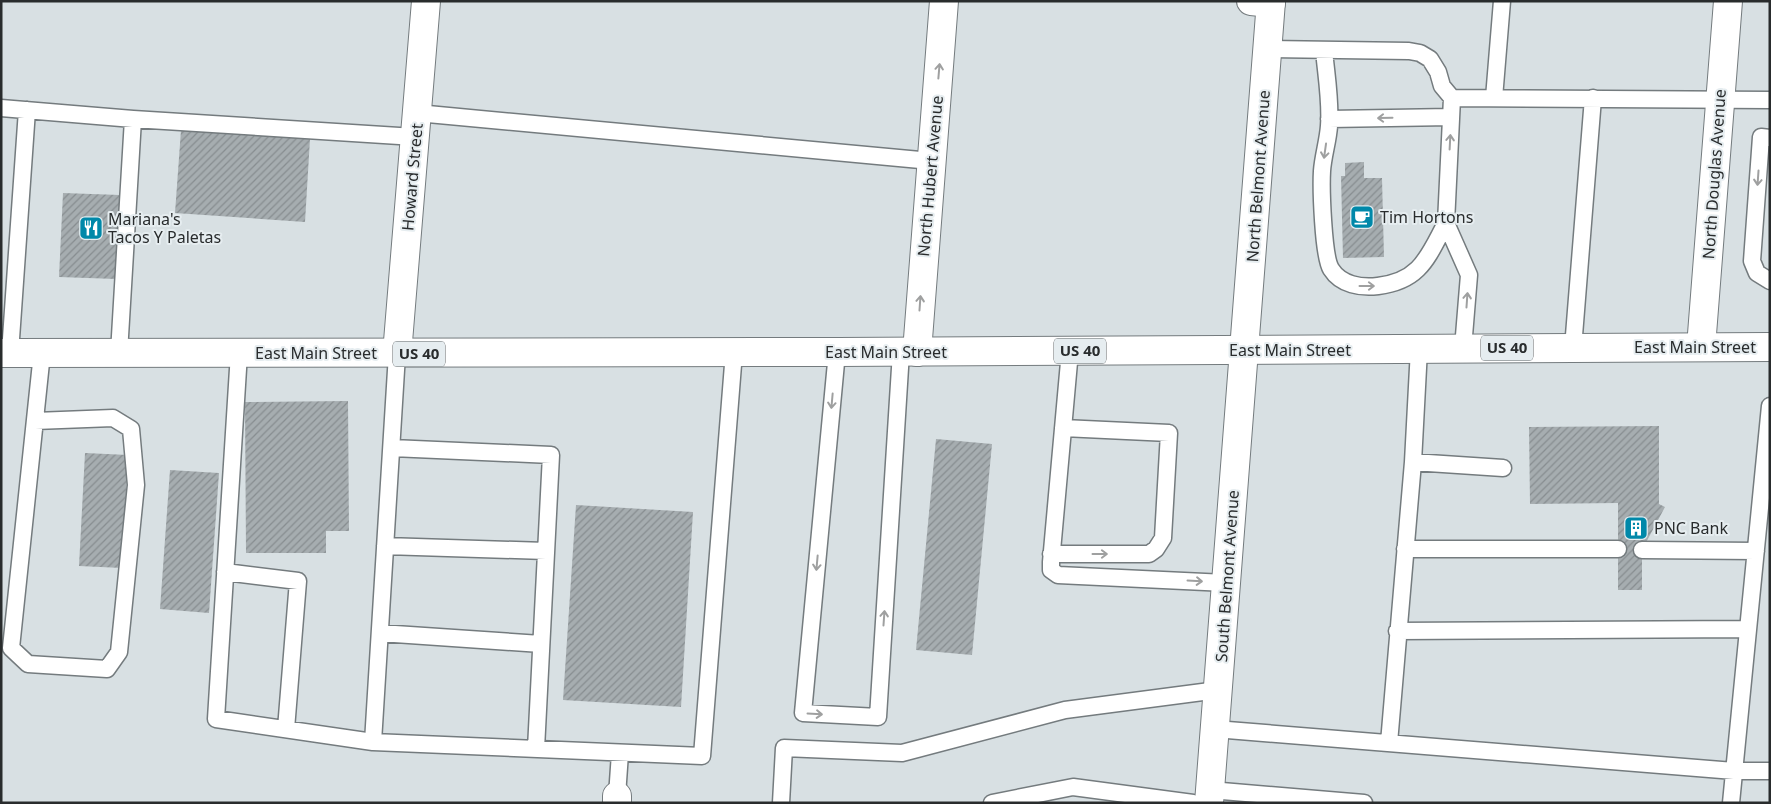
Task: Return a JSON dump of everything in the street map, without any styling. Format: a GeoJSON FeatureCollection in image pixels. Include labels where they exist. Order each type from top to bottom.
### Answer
{"type":"FeatureCollection","features":[{"type":"Feature","properties":{"kind":"main road","name":"Howard Street"},"geometry":{"type":"LineString","coordinates":[[398,354],[426,1]]}},
{"type":"Feature","properties":{"kind":"main road","name":"North Hubert Avenue"},"geometry":{"type":"LineString","coordinates":[[908,352],[932,161],[944,1]]}},
{"type":"Feature","properties":{"kind":"main road","name":"North Douglas Avenue"},"geometry":{"type":"LineString","coordinates":[[1701,347],[1728,1]]}},
{"type":"Feature","properties":{"kind":"main road","name":"North Belmont Avenue"},"geometry":{"type":"LineString","coordinates":[[1244,350],[1268,49],[1264,2]]}},
{"type":"Feature","properties":{"kind":"main road","name":"East Main Street"},"geometry":{"type":"LineString","coordinates":[[6,353],[398,354],[1770,347]]}},
{"type":"Feature","properties":{"kind":"main road","name":"South Belmont Avenue"},"geometry":{"type":"LineString","coordinates":[[1204,798],[1215,729],[1244,350]]}},
{"type":"Feature","properties":{"kind":"lane"},"geometry":{"type":"LineString","coordinates":[[1494,98],[1502,1]]}},
{"type":"Feature","properties":{"kind":"lane"},"geometry":{"type":"LineString","coordinates":[[1268,49],[1409,51],[1420,52],[1430,59],[1438,72],[1442,86],[1452,98],[1446,223],[1424,265],[1404,279],[1385,286],[1363,288],[1341,280],[1330,268],[1324,246],[1322,172],[1329,119],[1324,50]]}},
{"type":"Feature","properties":{"kind":"lane"},"geometry":{"type":"LineString","coordinates":[[1452,98],[1770,100]]}},
{"type":"Feature","properties":{"kind":"lane"},"geometry":{"type":"LineString","coordinates":[[1573,348],[1593,98]]}},
{"type":"Feature","properties":{"kind":"lane"},"geometry":{"type":"LineString","coordinates":[[1,108],[133,119],[416,125],[932,161]]}},
{"type":"Feature","properties":{"kind":"lane"},"geometry":{"type":"LineString","coordinates":[[6,353],[27,110]]}},
{"type":"Feature","properties":{"kind":"lane"},"geometry":{"type":"LineString","coordinates":[[1329,119],[1451,117]]}},
{"type":"Feature","properties":{"kind":"lane"},"geometry":{"type":"LineString","coordinates":[[119,353],[133,119]]}},
{"type":"Feature","properties":{"kind":"lane"},"geometry":{"type":"LineString","coordinates":[[1770,138],[1762,137],[1752,261],[1757,273],[1770,281]]}},
{"type":"Feature","properties":{"kind":"lane"},"geometry":{"type":"LineString","coordinates":[[1446,223],[1469,275],[1463,348]]}},
{"type":"Feature","properties":{"kind":"lane"},"geometry":{"type":"LineString","coordinates":[[1389,743],[1397,631],[1413,462],[1419,349]]}},
{"type":"Feature","properties":{"kind":"lane"},"geometry":{"type":"LineString","coordinates":[[1070,351],[1051,570],[1058,575],[1226,583]]}},
{"type":"Feature","properties":{"kind":"lane"},"geometry":{"type":"LineString","coordinates":[[239,353],[216,719],[373,742],[702,756],[734,352]]}},
{"type":"Feature","properties":{"kind":"lane"},"geometry":{"type":"LineString","coordinates":[[837,352],[803,713],[878,717],[908,352]]}},
{"type":"Feature","properties":{"kind":"lane"},"geometry":{"type":"LineString","coordinates":[[35,421],[113,418],[131,429],[136,485],[135,495],[119,652],[107,669],[28,664],[12,648],[35,421],[42,353]]}},
{"type":"Feature","properties":{"kind":"lane"},"geometry":{"type":"LineString","coordinates":[[373,742],[398,354]]}},
{"type":"Feature","properties":{"kind":"lane"},"geometry":{"type":"LineString","coordinates":[[1731,803],[1756,551],[1766,487],[1770,406]]}},
{"type":"Feature","properties":{"kind":"lane"},"geometry":{"type":"LineString","coordinates":[[1051,554],[1150,554],[1156,549],[1163,538],[1169,433],[1064,428]]}},
{"type":"Feature","properties":{"kind":"lane"},"geometry":{"type":"LineString","coordinates":[[392,448],[551,455],[536,749]]}},
{"type":"Feature","properties":{"kind":"lane"},"geometry":{"type":"LineString","coordinates":[[1413,462],[1503,468]]}},
{"type":"Feature","properties":{"kind":"lane"},"geometry":{"type":"LineString","coordinates":[[386,546],[546,551]]}},
{"type":"Feature","properties":{"kind":"lane"},"geometry":{"type":"LineString","coordinates":[[1405,549],[1618,549]]}},
{"type":"Feature","properties":{"kind":"lane"},"geometry":{"type":"LineString","coordinates":[[1642,550],[1756,551]]}},
{"type":"Feature","properties":{"kind":"lane"},"geometry":{"type":"LineString","coordinates":[[225,572],[298,581],[286,729]]}},
{"type":"Feature","properties":{"kind":"lane"},"geometry":{"type":"LineString","coordinates":[[1397,631],[1748,629]]}},
{"type":"Feature","properties":{"kind":"lane"},"geometry":{"type":"LineString","coordinates":[[380,633],[541,644]]}},
{"type":"Feature","properties":{"kind":"lane"},"geometry":{"type":"LineString","coordinates":[[781,803],[784,748],[902,753],[1064,710],[1218,690]]}},
{"type":"Feature","properties":{"kind":"lane"},"geometry":{"type":"LineString","coordinates":[[1215,729],[1734,771],[1770,771]]}},
{"type":"Feature","properties":{"kind":"lane"},"geometry":{"type":"LineString","coordinates":[[617,800],[620,753]]}},
{"type":"Feature","properties":{"kind":"lane"},"geometry":{"type":"LineString","coordinates":[[992,803],[1072,787],[1204,798],[1364,803]]}},
{"type":"Feature","properties":{"kind":"building"},"geometry":{"type":"Polygon","coordinates":[[[181,130],[310,139],[305,222],[175,213],[181,130]]]}},
{"type":"Feature","properties":{"kind":"building","name":"Tim Hortons"},"geometry":{"type":"Polygon","coordinates":[[[1364,162],[1364,178],[1382,178],[1384,257],[1343,258],[1341,176],[1345,176],[1345,163],[1364,162]]]}},
{"type":"Feature","properties":{"kind":"building"},"geometry":{"type":"Polygon","coordinates":[[[63,193],[120,195],[116,279],[59,277],[63,193]]]}},
{"type":"Feature","properties":{"kind":"building"},"geometry":{"type":"Polygon","coordinates":[[[348,401],[349,531],[326,531],[326,553],[246,553],[245,402],[348,401]]]}},
{"type":"Feature","properties":{"kind":"building","name":"PNC Bank"},"geometry":{"type":"Polygon","coordinates":[[[1659,426],[1659,504],[1665,507],[1642,550],[1642,590],[1618,590],[1618,503],[1530,504],[1529,427],[1659,426]]]}},
{"type":"Feature","properties":{"kind":"building"},"geometry":{"type":"Polygon","coordinates":[[[936,439],[992,444],[972,655],[916,650],[936,439]]]}},
{"type":"Feature","properties":{"kind":"building"},"geometry":{"type":"Polygon","coordinates":[[[85,453],[128,455],[122,568],[79,566],[85,453]]]}},
{"type":"Feature","properties":{"kind":"building"},"geometry":{"type":"Polygon","coordinates":[[[170,470],[219,473],[209,613],[160,609],[170,470]]]}},
{"type":"Feature","properties":{"kind":"building"},"geometry":{"type":"Polygon","coordinates":[[[576,505],[693,512],[681,707],[563,700],[576,505]]]}},
{"type":"Feature","properties":{"kind":"place","name":"Tim Hortons"},"geometry":{"type":"Point","coordinates":[1362,217]}},
{"type":"Feature","properties":{"kind":"place","name":"Mariana's Tacos Y Paletas"},"geometry":{"type":"Point","coordinates":[91,228]}},
{"type":"Feature","properties":{"kind":"place","name":"PNC Bank"},"geometry":{"type":"Point","coordinates":[1636,528]}}]}
